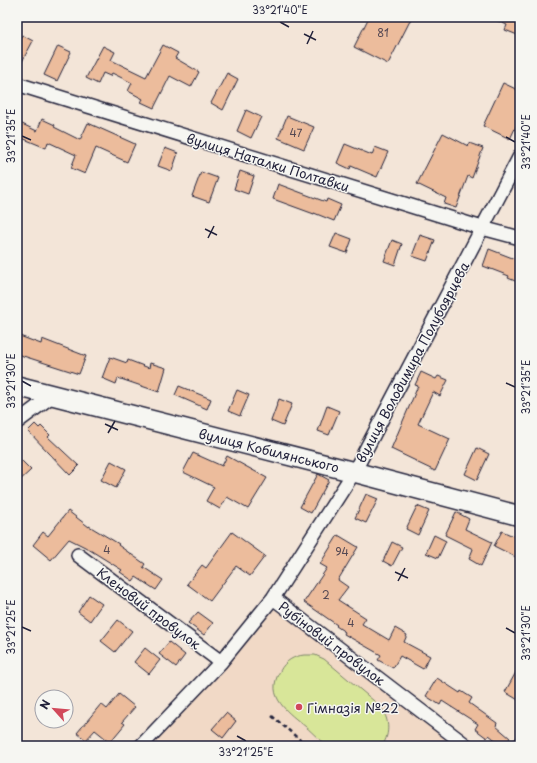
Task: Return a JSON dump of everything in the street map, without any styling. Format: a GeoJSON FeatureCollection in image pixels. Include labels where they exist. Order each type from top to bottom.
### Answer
{"type":"FeatureCollection","features":[{"type":"Feature","properties":{"kind":"main road","name":"вулиця Кобилянського"},"geometry":{"type":"LineString","coordinates":[[17,386],[520,516]]}},
{"type":"Feature","properties":{"kind":"street","name":"вулиця Наталки Полтавки"},"geometry":{"type":"LineString","coordinates":[[17,84],[482,228],[520,238]]}},
{"type":"Feature","properties":{"kind":"street","name":"вулиця Володимира Полубоярцева"},"geometry":{"type":"LineString","coordinates":[[141,746],[221,662],[273,598],[354,472],[520,156]]}},
{"type":"Feature","properties":{"kind":"street"},"geometry":{"type":"LineString","coordinates":[[17,422],[53,395]]}},
{"type":"Feature","properties":{"kind":"street","name":"Кленовий провулок"},"geometry":{"type":"LineString","coordinates":[[78,555],[221,662]]}},
{"type":"Feature","properties":{"kind":"street","name":"Рубіновий провулок"},"geometry":{"type":"LineString","coordinates":[[273,598],[467,746]]}},
{"type":"Feature","properties":{"kind":"path"},"geometry":{"type":"LineString","coordinates":[[272,716],[307,746]]}},
{"type":"Feature","properties":{"kind":"path"},"geometry":{"type":"LineString","coordinates":[[510,746],[520,734]]}},
{"type":"Feature","properties":{"kind":"shaded area","name":"Гімназія №22"},"geometry":{"type":"Polygon","coordinates":[[[277,606],[461,746],[151,746],[225,668],[277,606]]]}},
{"type":"Feature","properties":{"kind":"green space"},"geometry":{"type":"Polygon","coordinates":[[[304,655],[315,655],[324,659],[380,706],[385,715],[388,726],[387,736],[382,746],[345,747],[327,745],[286,710],[277,696],[275,689],[276,680],[282,667],[287,662],[293,658],[304,655]]]}},
{"type":"Feature","properties":{"kind":"building"},"geometry":{"type":"Polygon","coordinates":[[[369,17],[412,17],[388,64],[354,47],[369,17]]]}},
{"type":"Feature","properties":{"kind":"building"},"geometry":{"type":"Polygon","coordinates":[[[489,17],[520,17],[520,36],[505,30],[507,25],[489,17]]]}},
{"type":"Feature","properties":{"kind":"building"},"geometry":{"type":"Polygon","coordinates":[[[22,35],[33,41],[17,71],[17,45],[22,35]]]}},
{"type":"Feature","properties":{"kind":"building"},"geometry":{"type":"Polygon","coordinates":[[[163,45],[178,53],[175,58],[199,72],[191,87],[170,76],[154,108],[141,102],[143,99],[128,91],[132,83],[112,73],[110,76],[103,73],[98,84],[86,78],[103,46],[115,52],[111,60],[146,77],[163,45]]]}},
{"type":"Feature","properties":{"kind":"building"},"geometry":{"type":"Polygon","coordinates":[[[58,46],[71,52],[57,81],[44,75],[58,46]]]}},
{"type":"Feature","properties":{"kind":"building"},"geometry":{"type":"Polygon","coordinates":[[[227,73],[238,79],[223,110],[211,103],[227,73]]]}},
{"type":"Feature","properties":{"kind":"building"},"geometry":{"type":"Polygon","coordinates":[[[503,83],[520,91],[520,118],[510,139],[483,126],[503,83]]]}},
{"type":"Feature","properties":{"kind":"building"},"geometry":{"type":"Polygon","coordinates":[[[246,110],[261,117],[251,138],[237,131],[246,110]]]}},
{"type":"Feature","properties":{"kind":"building"},"geometry":{"type":"Polygon","coordinates":[[[287,116],[314,127],[304,149],[278,138],[287,116]]]}},
{"type":"Feature","properties":{"kind":"building"},"geometry":{"type":"Polygon","coordinates":[[[42,119],[80,140],[88,123],[135,144],[127,162],[96,148],[85,174],[71,168],[76,155],[48,142],[46,148],[17,136],[17,129],[20,123],[37,131],[42,119]]]}},
{"type":"Feature","properties":{"kind":"building"},"geometry":{"type":"Polygon","coordinates":[[[443,133],[468,146],[469,143],[483,148],[472,178],[468,176],[456,208],[444,204],[446,198],[417,184],[443,133]]]}},
{"type":"Feature","properties":{"kind":"building"},"geometry":{"type":"Polygon","coordinates":[[[345,144],[372,155],[375,147],[388,152],[377,177],[351,166],[350,169],[337,163],[345,144]]]}},
{"type":"Feature","properties":{"kind":"building"},"geometry":{"type":"Polygon","coordinates":[[[165,148],[178,153],[172,171],[158,166],[165,148]]]}},
{"type":"Feature","properties":{"kind":"building"},"geometry":{"type":"Polygon","coordinates":[[[240,171],[254,176],[248,194],[234,189],[240,171]]]}},
{"type":"Feature","properties":{"kind":"building"},"geometry":{"type":"Polygon","coordinates":[[[201,172],[218,178],[209,202],[192,196],[201,172]]]}},
{"type":"Feature","properties":{"kind":"building"},"geometry":{"type":"Polygon","coordinates":[[[278,184],[326,202],[327,199],[341,205],[334,221],[273,199],[278,184]]]}},
{"type":"Feature","properties":{"kind":"building"},"geometry":{"type":"Polygon","coordinates":[[[336,233],[352,239],[347,253],[330,247],[336,233]]]}},
{"type":"Feature","properties":{"kind":"building"},"geometry":{"type":"Polygon","coordinates":[[[420,235],[435,240],[427,261],[412,256],[420,235]]]}},
{"type":"Feature","properties":{"kind":"building"},"geometry":{"type":"Polygon","coordinates":[[[392,240],[402,244],[395,265],[384,261],[392,240]]]}},
{"type":"Feature","properties":{"kind":"building"},"geometry":{"type":"Polygon","coordinates":[[[489,249],[515,259],[520,249],[520,283],[508,278],[509,276],[483,266],[489,249]]]}},
{"type":"Feature","properties":{"kind":"building"},"geometry":{"type":"Polygon","coordinates":[[[17,335],[41,344],[42,339],[86,356],[79,374],[17,354],[17,335]]]}},
{"type":"Feature","properties":{"kind":"building"},"geometry":{"type":"Polygon","coordinates":[[[110,357],[127,363],[128,360],[149,368],[150,363],[166,368],[159,392],[118,378],[116,384],[102,378],[110,357]]]}},
{"type":"Feature","properties":{"kind":"building"},"geometry":{"type":"Polygon","coordinates":[[[421,372],[436,379],[438,376],[448,380],[440,396],[433,392],[418,424],[450,439],[435,471],[391,449],[418,386],[415,385],[421,372]]]}},
{"type":"Feature","properties":{"kind":"building"},"geometry":{"type":"Polygon","coordinates":[[[179,386],[211,399],[207,409],[175,395],[179,386]]]}},
{"type":"Feature","properties":{"kind":"building"},"geometry":{"type":"Polygon","coordinates":[[[237,390],[249,395],[240,416],[228,411],[237,390]]]}},
{"type":"Feature","properties":{"kind":"building"},"geometry":{"type":"Polygon","coordinates":[[[279,399],[292,404],[283,426],[271,421],[279,399]]]}},
{"type":"Feature","properties":{"kind":"building"},"geometry":{"type":"Polygon","coordinates":[[[327,406],[339,411],[329,435],[318,431],[327,406]]]}},
{"type":"Feature","properties":{"kind":"building"},"geometry":{"type":"Polygon","coordinates":[[[35,424],[39,428],[41,426],[50,435],[48,437],[79,466],[70,475],[28,431],[35,424]]]}},
{"type":"Feature","properties":{"kind":"building"},"geometry":{"type":"Polygon","coordinates":[[[477,448],[489,454],[477,480],[465,474],[477,448]]]}},
{"type":"Feature","properties":{"kind":"building"},"geometry":{"type":"Polygon","coordinates":[[[193,453],[222,466],[227,456],[267,478],[248,509],[227,497],[220,509],[206,501],[214,487],[183,472],[193,453]]]}},
{"type":"Feature","properties":{"kind":"building"},"geometry":{"type":"Polygon","coordinates":[[[17,456],[31,470],[17,483],[17,456]]]}},
{"type":"Feature","properties":{"kind":"building"},"geometry":{"type":"Polygon","coordinates":[[[111,461],[126,469],[116,488],[101,480],[111,461]]]}},
{"type":"Feature","properties":{"kind":"building"},"geometry":{"type":"Polygon","coordinates":[[[318,474],[329,480],[311,513],[300,507],[318,474]]]}},
{"type":"Feature","properties":{"kind":"building"},"geometry":{"type":"Polygon","coordinates":[[[366,494],[378,499],[366,523],[355,518],[366,494]]]}},
{"type":"Feature","properties":{"kind":"building"},"geometry":{"type":"Polygon","coordinates":[[[417,506],[429,511],[418,535],[406,529],[417,506]]]}},
{"type":"Feature","properties":{"kind":"building"},"geometry":{"type":"Polygon","coordinates":[[[68,511],[89,527],[119,544],[118,545],[145,564],[143,567],[163,580],[156,590],[136,577],[133,581],[120,572],[122,570],[69,539],[51,560],[33,545],[43,532],[48,536],[68,511]]]}},
{"type":"Feature","properties":{"kind":"building"},"geometry":{"type":"Polygon","coordinates":[[[456,512],[469,519],[465,529],[492,542],[481,566],[469,559],[473,549],[445,535],[456,512]]]}},
{"type":"Feature","properties":{"kind":"building"},"geometry":{"type":"Polygon","coordinates":[[[502,531],[520,539],[520,559],[494,546],[502,531]]]}},
{"type":"Feature","properties":{"kind":"building"},"geometry":{"type":"Polygon","coordinates":[[[232,532],[265,556],[250,576],[236,566],[210,601],[187,584],[202,565],[206,568],[232,532]]]}},
{"type":"Feature","properties":{"kind":"building"},"geometry":{"type":"Polygon","coordinates":[[[338,535],[358,547],[338,580],[348,587],[338,600],[366,618],[362,624],[389,640],[395,628],[407,635],[404,642],[430,656],[423,669],[400,656],[393,668],[378,660],[381,655],[344,634],[345,632],[336,626],[337,625],[304,602],[327,568],[320,564],[338,535]]]}},
{"type":"Feature","properties":{"kind":"building"},"geometry":{"type":"Polygon","coordinates":[[[434,535],[446,541],[438,558],[426,553],[434,535]]]}},
{"type":"Feature","properties":{"kind":"building"},"geometry":{"type":"Polygon","coordinates":[[[392,542],[402,547],[392,566],[383,561],[392,542]]]}},
{"type":"Feature","properties":{"kind":"building"},"geometry":{"type":"Polygon","coordinates":[[[89,595],[102,604],[90,621],[78,612],[89,595]]]}},
{"type":"Feature","properties":{"kind":"building"},"geometry":{"type":"Polygon","coordinates":[[[198,612],[213,623],[204,635],[188,623],[198,612]]]}},
{"type":"Feature","properties":{"kind":"building"},"geometry":{"type":"Polygon","coordinates":[[[118,620],[132,631],[115,652],[101,641],[118,620]]]}},
{"type":"Feature","properties":{"kind":"building"},"geometry":{"type":"Polygon","coordinates":[[[169,642],[185,655],[176,667],[159,654],[169,642]]]}},
{"type":"Feature","properties":{"kind":"building"},"geometry":{"type":"Polygon","coordinates":[[[145,648],[160,660],[149,674],[134,662],[145,648]]]}},
{"type":"Feature","properties":{"kind":"building"},"geometry":{"type":"Polygon","coordinates":[[[520,665],[520,701],[505,692],[520,665]]]}},
{"type":"Feature","properties":{"kind":"building"},"geometry":{"type":"Polygon","coordinates":[[[437,678],[460,693],[461,691],[472,698],[469,703],[497,723],[496,726],[510,738],[503,746],[489,735],[487,738],[475,729],[478,724],[442,701],[440,705],[426,696],[437,678]]]}},
{"type":"Feature","properties":{"kind":"building"},"geometry":{"type":"Polygon","coordinates":[[[119,694],[135,707],[122,722],[125,724],[110,742],[95,730],[86,740],[77,733],[101,704],[107,709],[119,694]]]}},
{"type":"Feature","properties":{"kind":"building"},"geometry":{"type":"Polygon","coordinates":[[[226,713],[236,721],[223,738],[212,729],[226,713]]]}},
{"type":"Feature","properties":{"kind":"place","name":"Гімназія №22"},"geometry":{"type":"Point","coordinates":[299,707]}}]}
